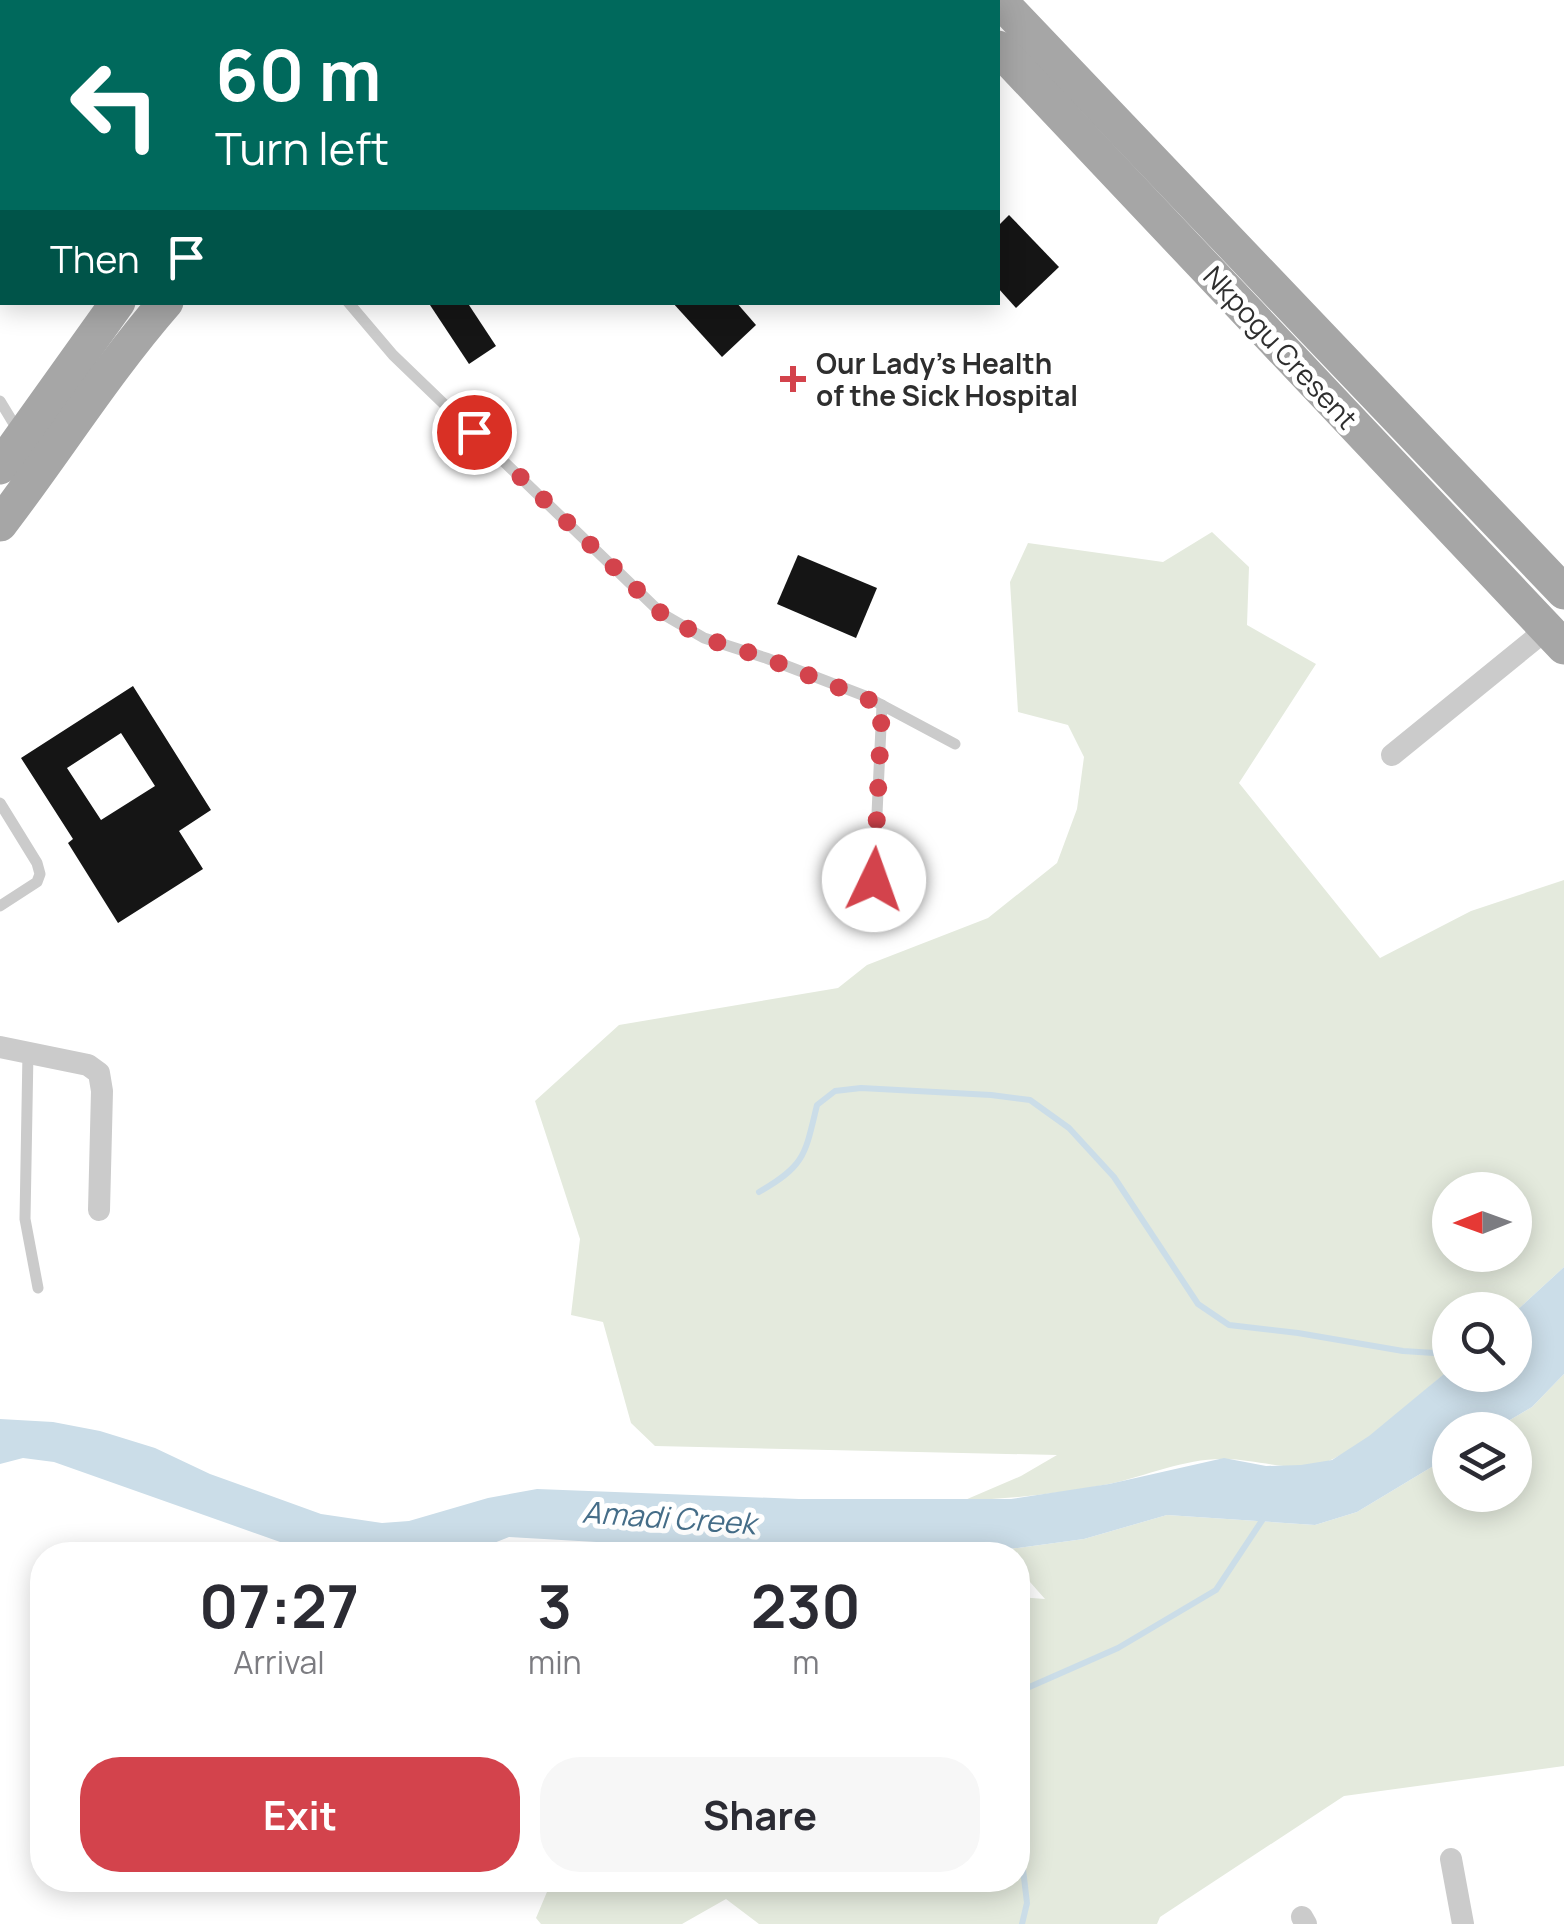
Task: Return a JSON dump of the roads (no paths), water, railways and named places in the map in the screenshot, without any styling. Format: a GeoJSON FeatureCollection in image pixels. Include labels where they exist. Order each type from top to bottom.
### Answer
{"type":"FeatureCollection","features":[{"type":"Feature","properties":{"kind":"main road","name":"Nkpogu Cresent"},"geometry":{"type":"LineString","coordinates":[[1000,1],[1564,592]]}},
{"type":"Feature","properties":{"kind":"main road","name":"Nkpogu Cresent"},"geometry":{"type":"LineString","coordinates":[[1000,50],[1556,638]]}},
{"type":"Feature","properties":{"kind":"main road"},"geometry":{"type":"LineString","coordinates":[[0,467],[116,305]]}},
{"type":"Feature","properties":{"kind":"main road"},"geometry":{"type":"LineString","coordinates":[[0,524],[59,447],[99,386],[164,305]]}},
{"type":"Feature","properties":{"kind":"street"},"geometry":{"type":"LineString","coordinates":[[1392,755],[1556,638]]}},
{"type":"Feature","properties":{"kind":"street"},"geometry":{"type":"LineString","coordinates":[[0,1046],[88,1065],[99,1073],[99,1210]]}},
{"type":"Feature","properties":{"kind":"street"},"geometry":{"type":"LineString","coordinates":[[1451,1859],[1463,1924]]}},
{"type":"Feature","properties":{"kind":"lane"},"geometry":{"type":"LineString","coordinates":[[351,305],[394,355],[661,613],[704,638],[766,658],[882,705],[955,744]]}},
{"type":"Feature","properties":{"kind":"lane"},"geometry":{"type":"LineString","coordinates":[[0,402],[22,437]]}},
{"type":"Feature","properties":{"kind":"lane"},"geometry":{"type":"LineString","coordinates":[[874,880],[882,705]]}},
{"type":"Feature","properties":{"kind":"lane"},"geometry":{"type":"LineString","coordinates":[[0,803],[40,874],[37,882],[0,906]]}},
{"type":"Feature","properties":{"kind":"lane"},"geometry":{"type":"LineString","coordinates":[[28,1052],[25,1219],[38,1288]]}},
{"type":"Feature","properties":{"kind":"water","name":"Amadi Creek"},"geometry":{"type":"Polygon","coordinates":[[[1564,1267],[1564,1374],[1524,1412],[1432,1412],[1432,1467],[1357,1512],[1315,1525],[1167,1515],[1084,1539],[1030,1546],[1030,1542],[596,1542],[509,1537],[496,1542],[280,1542],[54,1462],[23,1458],[0,1464],[0,1419],[53,1422],[155,1448],[210,1474],[321,1514],[382,1523],[409,1521],[488,1498],[537,1489],[799,1499],[1011,1499],[1109,1484],[1224,1458],[1266,1466],[1332,1460],[1369,1436],[1432,1384],[1432,1392],[1532,1392],[1532,1296],[1564,1267]]]}},
{"type":"Feature","properties":{"kind":"waterway"},"geometry":{"type":"LineString","coordinates":[[759,1192],[801,1158],[817,1105],[835,1091],[861,1088],[1030,1100],[1069,1128],[1114,1177],[1198,1304],[1229,1325],[1432,1353]]}},
{"type":"Feature","properties":{"kind":"waterway"},"geometry":{"type":"LineString","coordinates":[[1030,1687],[1118,1648],[1216,1590],[1263,1519]]}},
{"type":"Feature","properties":{"kind":"waterway"},"geometry":{"type":"LineString","coordinates":[[1022,1924],[1026,1892]]}},
{"type":"Feature","properties":{"kind":"place","name":"Our Lady's Health of the Sick Hospital"},"geometry":{"type":"Point","coordinates":[793,379]}}]}
